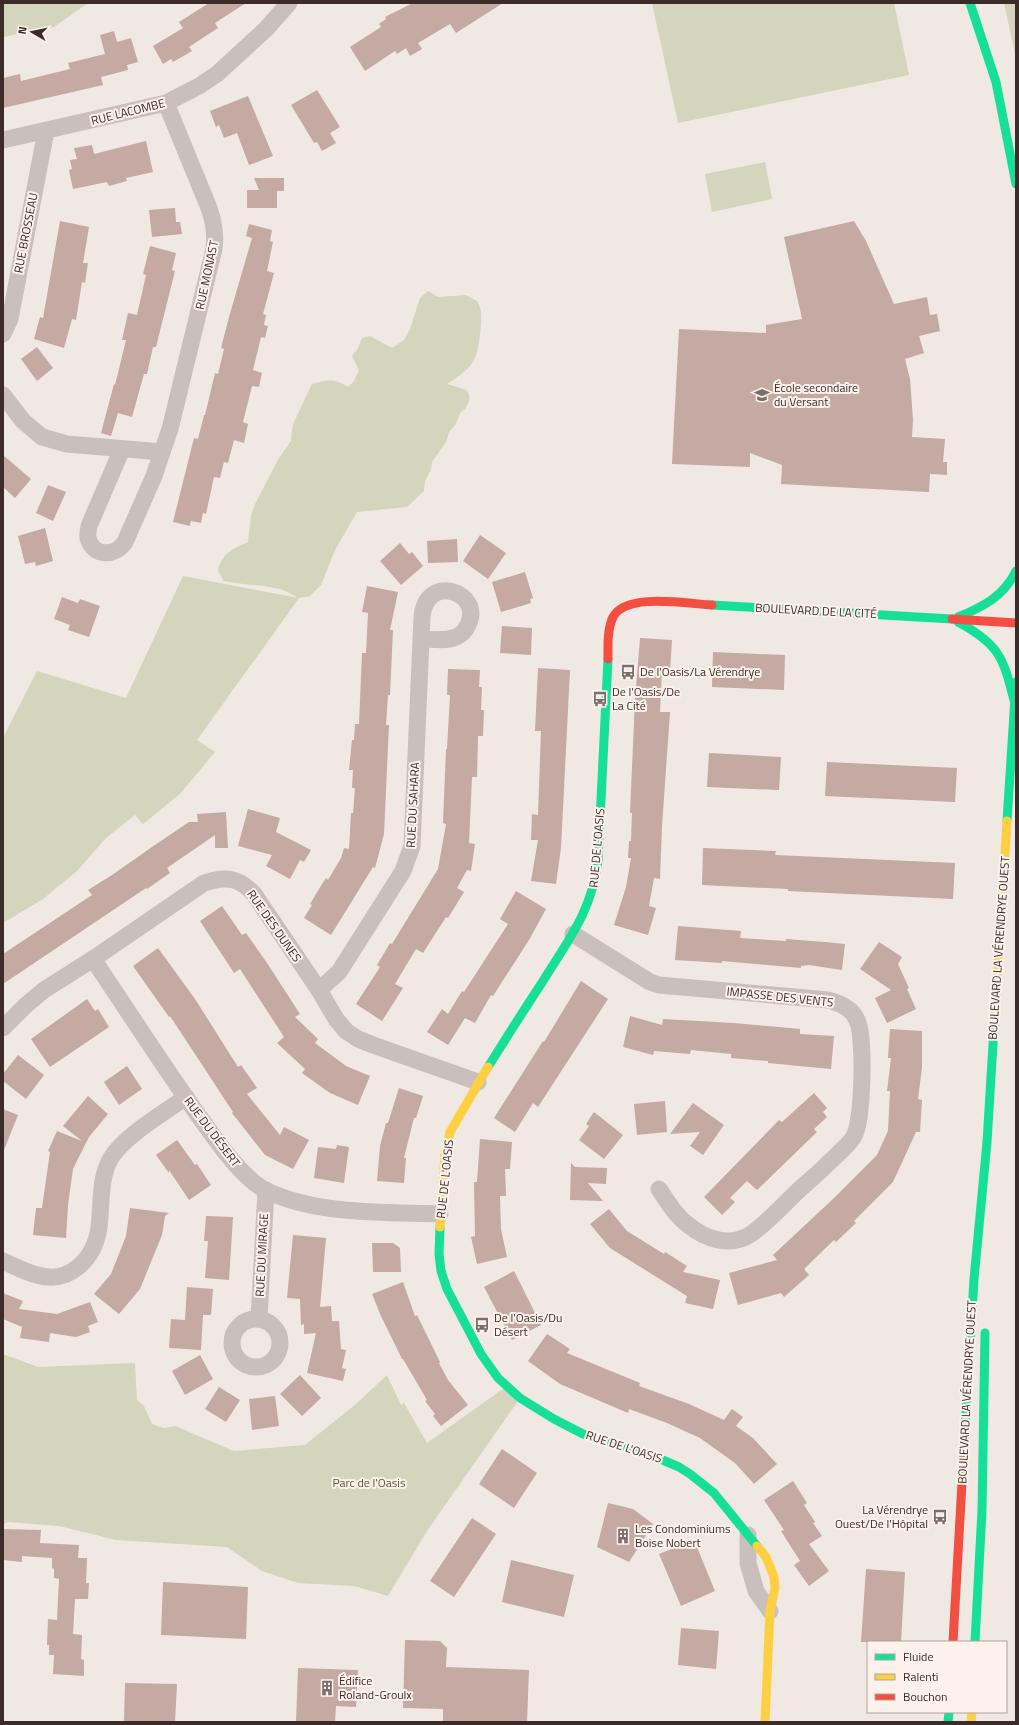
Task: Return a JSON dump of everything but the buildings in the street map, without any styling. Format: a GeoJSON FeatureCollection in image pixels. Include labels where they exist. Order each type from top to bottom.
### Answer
{"type":"FeatureCollection","features":[{"type":"Feature","properties":{"kind":"main road"},"geometry":{"type":"LineString","coordinates":[[970,3],[996,82],[1016,184]]}},
{"type":"Feature","properties":{"kind":"main road"},"geometry":{"type":"LineString","coordinates":[[977,3],[986,48]]}},
{"type":"Feature","properties":{"kind":"main road"},"geometry":{"type":"LineString","coordinates":[[954,619],[983,607],[994,600],[1008,585],[1016,571]]}},
{"type":"Feature","properties":{"kind":"main road","name":"BOULEVARD DE LA CITÉ"},"geometry":{"type":"LineString","coordinates":[[618,609],[626,604],[645,601],[1016,623]]}},
{"type":"Feature","properties":{"kind":"main road","name":"RUE DE L'OASIS"},"geometry":{"type":"LineString","coordinates":[[618,609],[610,623],[609,632],[596,881],[587,910],[478,1082],[456,1121],[447,1143],[440,1214],[439,1262],[443,1279],[480,1354],[498,1378],[520,1398],[571,1428],[595,1439],[651,1455],[679,1467],[690,1474],[720,1499],[748,1536]]}},
{"type":"Feature","properties":{"kind":"main road"},"geometry":{"type":"LineString","coordinates":[[954,619],[980,633],[988,639],[999,652],[1015,701]]}},
{"type":"Feature","properties":{"kind":"main road","name":"BOULEVARD LA VÉRENDRYE OUEST"},"geometry":{"type":"LineString","coordinates":[[953,1641],[974,1279],[988,1142],[1016,682]]}},
{"type":"Feature","properties":{"kind":"main road","name":"BOULEVARD LA VÉRENDRYE OUEST"},"geometry":{"type":"LineString","coordinates":[[987,1245],[988,1142]]}},
{"type":"Feature","properties":{"kind":"main road","name":"BOULEVARD LA VÉRENDRYE OUEST"},"geometry":{"type":"LineString","coordinates":[[975,1641],[982,1510],[985,1323]]}},
{"type":"Feature","properties":{"kind":"main road","name":"RUE DE L'OASIS"},"geometry":{"type":"LineString","coordinates":[[765,1722],[770,1657],[770,1612]]}},
{"type":"Feature","properties":{"kind":"street","name":"RUE LACOMBE"},"geometry":{"type":"LineString","coordinates":[[3,140],[166,103],[199,86],[217,74],[266,29],[289,3]]}},
{"type":"Feature","properties":{"kind":"street","name":"RUE MONAST"},"geometry":{"type":"LineString","coordinates":[[122,449],[90,526],[87,537],[93,547],[105,554],[115,552],[120,549],[125,542],[154,476],[170,429],[214,249],[214,222],[166,103]]}},
{"type":"Feature","properties":{"kind":"street","name":"RUE BROSSEAU"},"geometry":{"type":"LineString","coordinates":[[3,334],[10,319],[46,131]]}},
{"type":"Feature","properties":{"kind":"street"},"geometry":{"type":"LineString","coordinates":[[3,395],[23,421],[42,437],[67,444],[162,452]]}},
{"type":"Feature","properties":{"kind":"street","name":"RUE DU SAHARA"},"geometry":{"type":"LineString","coordinates":[[319,990],[339,972],[403,871],[409,859],[412,846],[421,639]]}},
{"type":"Feature","properties":{"kind":"street","name":"RUE DES DUNES"},"geometry":{"type":"LineString","coordinates":[[3,1028],[44,990],[93,959],[204,883],[216,879],[227,879],[237,881],[247,887],[254,894],[319,990],[336,1019],[346,1030],[358,1039],[478,1082]]}},
{"type":"Feature","properties":{"kind":"street","name":"IMPASSE DES VENTS"},"geometry":{"type":"LineString","coordinates":[[573,934],[650,982],[659,985],[828,1000],[837,1002],[853,1012],[858,1020],[862,1041],[859,1117],[855,1136],[826,1166],[751,1234],[732,1241],[713,1239],[701,1234],[681,1218],[659,1189]]}},
{"type":"Feature","properties":{"kind":"street","name":"RUE DU DÉSERT"},"geometry":{"type":"LineString","coordinates":[[93,959],[186,1097],[232,1160],[266,1190],[315,1206],[337,1209],[440,1214]]}},
{"type":"Feature","properties":{"kind":"street"},"geometry":{"type":"LineString","coordinates":[[3,1261],[36,1275],[46,1277],[58,1276],[81,1266],[89,1255],[96,1241],[102,1185],[105,1170],[111,1158],[129,1138],[186,1097]]}},
{"type":"Feature","properties":{"kind":"street","name":"RUE DU MIRAGE"},"geometry":{"type":"LineString","coordinates":[[259,1319],[266,1190]]}},
{"type":"Feature","properties":{"kind":"street","name":"RUE DE L'OASIS"},"geometry":{"type":"LineString","coordinates":[[748,1536],[748,1563],[756,1591],[770,1612]]}},
{"type":"Feature","properties":{"kind":"green space"},"geometry":{"type":"Polygon","coordinates":[[[3,3],[88,3],[54,27],[3,37],[3,3]]]}},
{"type":"Feature","properties":{"kind":"green space"},"geometry":{"type":"Polygon","coordinates":[[[652,3],[894,3],[909,75],[678,123],[652,3]]]}},
{"type":"Feature","properties":{"kind":"green space"},"geometry":{"type":"Polygon","coordinates":[[[1004,3],[1016,3],[1016,59],[1004,3]]]}},
{"type":"Feature","properties":{"kind":"green space"},"geometry":{"type":"Polygon","coordinates":[[[765,162],[772,199],[712,212],[705,174],[765,162]]]}},
{"type":"Feature","properties":{"kind":"green space"},"geometry":{"type":"Polygon","coordinates":[[[428,291],[438,297],[466,295],[477,301],[481,310],[481,318],[478,345],[473,362],[458,377],[447,384],[467,390],[470,398],[466,408],[460,413],[456,424],[449,432],[446,442],[432,462],[431,470],[425,481],[424,491],[407,507],[357,512],[335,550],[321,585],[310,596],[299,598],[197,740],[215,752],[180,794],[143,824],[135,815],[106,838],[77,871],[43,899],[3,923],[3,738],[37,671],[126,698],[183,576],[298,598],[281,589],[224,581],[218,571],[222,560],[228,552],[248,542],[251,515],[255,504],[279,458],[291,441],[294,422],[312,384],[334,381],[348,387],[354,381],[359,370],[352,356],[358,348],[362,338],[370,336],[392,348],[404,340],[410,329],[420,298],[428,291]]]}},
{"type":"Feature","properties":{"kind":"green space","name":"Parc de l'Oasis"},"geometry":{"type":"Polygon","coordinates":[[[3,1354],[38,1367],[135,1363],[137,1400],[144,1406],[152,1424],[164,1428],[175,1426],[234,1451],[305,1445],[356,1404],[387,1375],[401,1405],[404,1403],[427,1443],[507,1386],[520,1398],[427,1531],[388,1596],[354,1586],[298,1583],[262,1571],[227,1547],[116,1540],[59,1526],[8,1522],[3,1524],[3,1354]]]}},
{"type":"Feature","properties":{"kind":"traffic: fast"},"geometry":{"type":"LineString","coordinates":[[970,3],[996,82],[1016,184]]}},
{"type":"Feature","properties":{"kind":"traffic: fast"},"geometry":{"type":"LineString","coordinates":[[958,617],[992,600],[1011,580],[1016,571]]}},
{"type":"Feature","properties":{"kind":"traffic: fast"},"geometry":{"type":"LineString","coordinates":[[712,605],[952,619]]}},
{"type":"Feature","properties":{"kind":"traffic: fast"},"geometry":{"type":"LineString","coordinates":[[958,622],[982,637],[997,653],[1006,673],[1014,700]]}},
{"type":"Feature","properties":{"kind":"traffic: fast"},"geometry":{"type":"LineString","coordinates":[[488,1067],[570,938],[591,895],[598,860],[608,659]]}},
{"type":"Feature","properties":{"kind":"traffic: fast"},"geometry":{"type":"LineString","coordinates":[[1007,821],[1016,682]]}},
{"type":"Feature","properties":{"kind":"traffic: fast"},"geometry":{"type":"LineString","coordinates":[[964,1447],[974,1279],[987,1142],[995,1012]]}},
{"type":"Feature","properties":{"kind":"traffic: fast"},"geometry":{"type":"LineString","coordinates":[[440,1227],[439,1254],[441,1271],[447,1289],[481,1354],[498,1378],[520,1398],[554,1419],[583,1434],[651,1455],[679,1467],[690,1474],[714,1493],[757,1546]]}},
{"type":"Feature","properties":{"kind":"traffic: fast"},"geometry":{"type":"LineString","coordinates":[[975,1641],[982,1510],[985,1333]]}},
{"type":"Feature","properties":{"kind":"traffic: fast"},"geometry":{"type":"LineString","coordinates":[[948,1722],[949,1713]]}},
{"type":"Feature","properties":{"kind":"traffic: slow"},"geometry":{"type":"LineString","coordinates":[[995,1012],[1007,821]]}},
{"type":"Feature","properties":{"kind":"traffic: slow"},"geometry":{"type":"LineString","coordinates":[[440,1227],[445,1155],[450,1132],[488,1067]]}},
{"type":"Feature","properties":{"kind":"traffic: slow"},"geometry":{"type":"LineString","coordinates":[[757,1546],[766,1557],[774,1577],[775,1588],[770,1611],[765,1722]]}},
{"type":"Feature","properties":{"kind":"traffic: slow"},"geometry":{"type":"LineString","coordinates":[[971,1722],[972,1713]]}},
{"type":"Feature","properties":{"kind":"traffic: jam"},"geometry":{"type":"LineString","coordinates":[[608,659],[608,638],[611,622],[613,617],[620,609],[631,604],[658,601],[712,605]]}},
{"type":"Feature","properties":{"kind":"traffic: jam"},"geometry":{"type":"LineString","coordinates":[[952,619],[1016,623]]}},
{"type":"Feature","properties":{"kind":"traffic: jam"},"geometry":{"type":"LineString","coordinates":[[953,1641],[964,1447]]}},
{"type":"Feature","properties":{"kind":"place","name":"École secondaire du Versant"},"geometry":{"type":"Point","coordinates":[762,395]}},
{"type":"Feature","properties":{"kind":"place","name":"De l'Oasis/La Vérendrye"},"geometry":{"type":"Point","coordinates":[628,672]}},
{"type":"Feature","properties":{"kind":"place","name":"De l'Oasis/De La Cité"},"geometry":{"type":"Point","coordinates":[600,699]}},
{"type":"Feature","properties":{"kind":"place","name":"De l'Oasis/Du Désert"},"geometry":{"type":"Point","coordinates":[482,1325]}},
{"type":"Feature","properties":{"kind":"place","name":"La Vérendrye Ouest/De l'Hôpital"},"geometry":{"type":"Point","coordinates":[940,1517]}},
{"type":"Feature","properties":{"kind":"place","name":"Les Condominiums Boise Nobert"},"geometry":{"type":"Point","coordinates":[623,1536]}},
{"type":"Feature","properties":{"kind":"place","name":"Édifice Roland-Groulx"},"geometry":{"type":"Point","coordinates":[327,1688]}}]}
